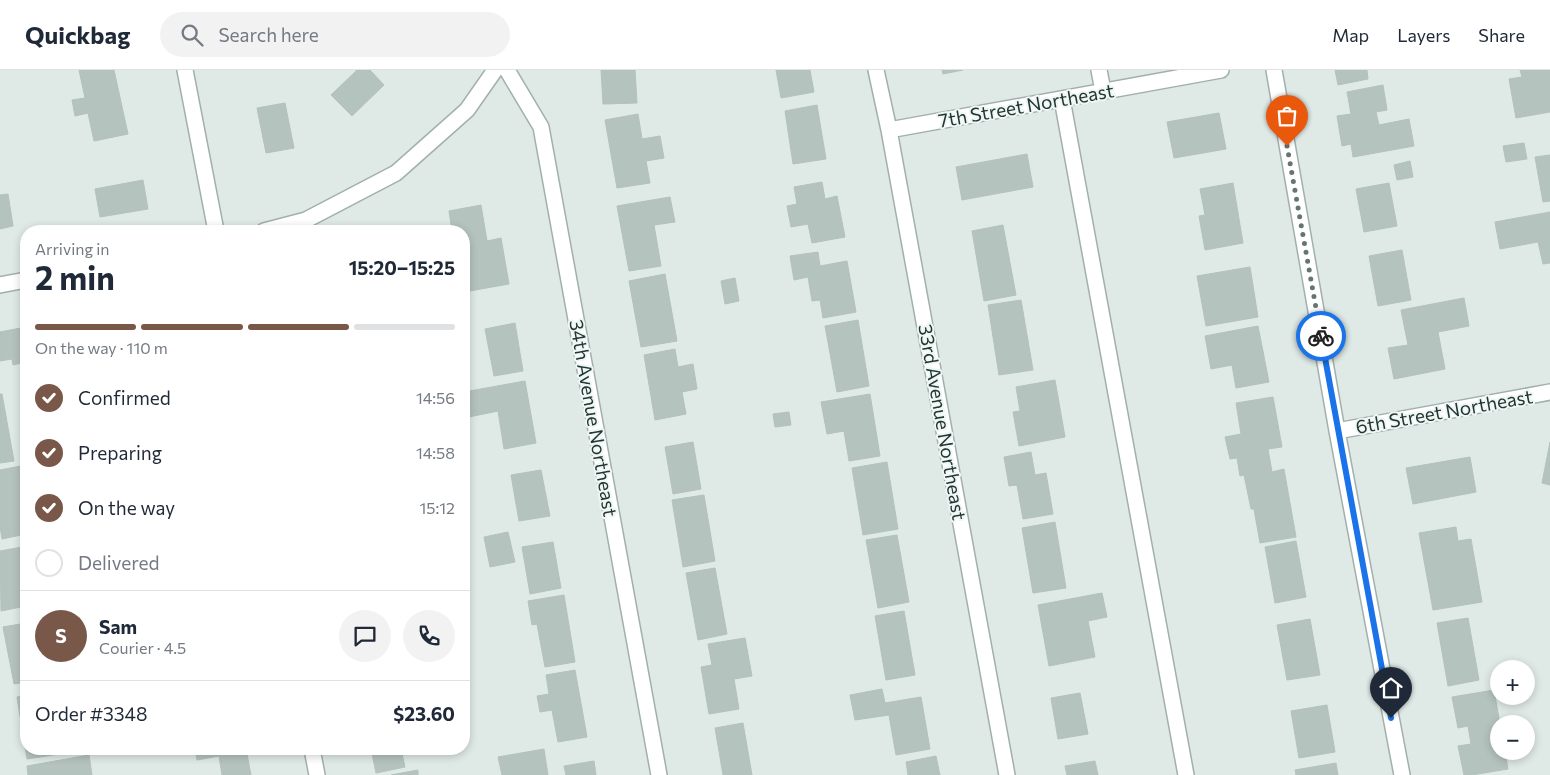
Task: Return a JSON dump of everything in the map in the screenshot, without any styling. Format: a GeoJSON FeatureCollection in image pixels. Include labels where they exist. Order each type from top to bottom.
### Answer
{"type":"FeatureCollection","features":[{"type":"Feature","properties":{"kind":"street"},"geometry":{"type":"LineString","coordinates":[[185,70],[215,225]]}},
{"type":"Feature","properties":{"kind":"street"},"geometry":{"type":"LineString","coordinates":[[287,225],[306,220],[396,173],[467,110],[495,70]]}},
{"type":"Feature","properties":{"kind":"street","name":"34th Avenue Northeast"},"geometry":{"type":"LineString","coordinates":[[507,70],[541,127],[659,775]]}},
{"type":"Feature","properties":{"kind":"street","name":"33rd Avenue Northeast"},"geometry":{"type":"LineString","coordinates":[[876,70],[889,130],[1007,775]]}},
{"type":"Feature","properties":{"kind":"street"},"geometry":{"type":"LineString","coordinates":[[1099,70],[1103,91]]}},
{"type":"Feature","properties":{"kind":"street","name":"7th Street Northeast"},"geometry":{"type":"LineString","coordinates":[[889,130],[1222,70]]}},
{"type":"Feature","properties":{"kind":"street"},"geometry":{"type":"LineString","coordinates":[[1274,70],[1337,431],[1402,775]]}},
{"type":"Feature","properties":{"kind":"street"},"geometry":{"type":"LineString","coordinates":[[1062,99],[1186,775]]}},
{"type":"Feature","properties":{"kind":"street"},"geometry":{"type":"LineString","coordinates":[[0,285],[20,281]]}},
{"type":"Feature","properties":{"kind":"street","name":"6th Street Northeast"},"geometry":{"type":"LineString","coordinates":[[1337,431],[1550,392]]}},
{"type":"Feature","properties":{"kind":"street"},"geometry":{"type":"LineString","coordinates":[[313,755],[317,775]]}},
{"type":"Feature","properties":{"kind":"building"},"geometry":{"type":"Polygon","coordinates":[[[79,70],[114,70],[128,134],[94,141],[88,113],[75,116],[72,100],[85,98],[79,70]]]}},
{"type":"Feature","properties":{"kind":"building"},"geometry":{"type":"Polygon","coordinates":[[[357,70],[370,70],[384,85],[352,116],[331,95],[357,70]]]}},
{"type":"Feature","properties":{"kind":"building"},"geometry":{"type":"Polygon","coordinates":[[[601,70],[635,70],[637,103],[603,104],[601,70]]]}},
{"type":"Feature","properties":{"kind":"building"},"geometry":{"type":"Polygon","coordinates":[[[776,70],[810,70],[814,92],[781,98],[776,70]]]}},
{"type":"Feature","properties":{"kind":"building"},"geometry":{"type":"Polygon","coordinates":[[[942,70],[963,70],[943,74],[942,70]]]}},
{"type":"Feature","properties":{"kind":"building"},"geometry":{"type":"Polygon","coordinates":[[[1335,70],[1367,70],[1368,79],[1338,85],[1335,70]]]}},
{"type":"Feature","properties":{"kind":"building"},"geometry":{"type":"Polygon","coordinates":[[[1520,70],[1550,70],[1550,112],[1516,118],[1509,79],[1522,77],[1520,70]]]}},
{"type":"Feature","properties":{"kind":"building"},"geometry":{"type":"Polygon","coordinates":[[[1383,85],[1387,110],[1376,112],[1379,125],[1409,119],[1414,146],[1353,157],[1351,144],[1342,146],[1337,116],[1351,114],[1347,92],[1383,85]]]}},
{"type":"Feature","properties":{"kind":"building"},"geometry":{"type":"Polygon","coordinates":[[[285,103],[294,148],[266,153],[257,108],[285,103]]]}},
{"type":"Feature","properties":{"kind":"building"},"geometry":{"type":"Polygon","coordinates":[[[817,105],[826,159],[793,164],[785,111],[817,105]]]}},
{"type":"Feature","properties":{"kind":"building"},"geometry":{"type":"Polygon","coordinates":[[[1219,113],[1226,149],[1174,158],[1167,122],[1219,113]]]}},
{"type":"Feature","properties":{"kind":"building"},"geometry":{"type":"Polygon","coordinates":[[[638,114],[642,139],[660,136],[664,158],[646,161],[650,183],[617,188],[605,120],[638,114]]]}},
{"type":"Feature","properties":{"kind":"building"},"geometry":{"type":"Polygon","coordinates":[[[1524,143],[1527,159],[1506,162],[1503,146],[1524,143]]]}},
{"type":"Feature","properties":{"kind":"building"},"geometry":{"type":"Polygon","coordinates":[[[1027,154],[1033,187],[962,200],[956,167],[1027,154]]]}},
{"type":"Feature","properties":{"kind":"building"},"geometry":{"type":"Polygon","coordinates":[[[1550,155],[1550,201],[1543,202],[1535,157],[1550,155]]]}},
{"type":"Feature","properties":{"kind":"building"},"geometry":{"type":"Polygon","coordinates":[[[1410,161],[1413,177],[1397,180],[1394,165],[1410,161]]]}},
{"type":"Feature","properties":{"kind":"building"},"geometry":{"type":"Polygon","coordinates":[[[143,180],[148,209],[100,217],[95,189],[143,180]]]}},
{"type":"Feature","properties":{"kind":"building"},"geometry":{"type":"Polygon","coordinates":[[[822,182],[825,199],[837,196],[845,237],[812,243],[808,224],[791,227],[787,206],[797,204],[794,187],[822,182]]]}},
{"type":"Feature","properties":{"kind":"building"},"geometry":{"type":"Polygon","coordinates":[[[1233,183],[1243,243],[1205,250],[1199,216],[1205,215],[1200,189],[1233,183]]]}},
{"type":"Feature","properties":{"kind":"building"},"geometry":{"type":"Polygon","coordinates":[[[1389,183],[1397,226],[1364,232],[1356,189],[1389,183]]]}},
{"type":"Feature","properties":{"kind":"building"},"geometry":{"type":"Polygon","coordinates":[[[8,194],[13,226],[0,229],[0,195],[8,194]]]}},
{"type":"Feature","properties":{"kind":"building"},"geometry":{"type":"Polygon","coordinates":[[[670,197],[675,222],[654,225],[661,266],[629,271],[617,206],[670,197]]]}},
{"type":"Feature","properties":{"kind":"building"},"geometry":{"type":"Polygon","coordinates":[[[481,205],[487,241],[501,238],[509,284],[470,291],[470,225],[451,225],[449,211],[481,205]]]}},
{"type":"Feature","properties":{"kind":"building"},"geometry":{"type":"Polygon","coordinates":[[[1550,212],[1550,263],[1543,264],[1538,242],[1500,249],[1495,222],[1550,212]]]}},
{"type":"Feature","properties":{"kind":"building"},"geometry":{"type":"Polygon","coordinates":[[[1003,225],[1016,295],[984,301],[972,231],[1003,225]]]}},
{"type":"Feature","properties":{"kind":"building"},"geometry":{"type":"Polygon","coordinates":[[[1402,250],[1411,300],[1378,306],[1369,256],[1402,250]]]}},
{"type":"Feature","properties":{"kind":"building"},"geometry":{"type":"Polygon","coordinates":[[[818,252],[820,266],[847,261],[856,312],[823,318],[820,300],[812,301],[808,277],[794,280],[790,256],[818,252]]]}},
{"type":"Feature","properties":{"kind":"building"},"geometry":{"type":"Polygon","coordinates":[[[1250,267],[1258,317],[1206,326],[1197,276],[1250,267]]]}},
{"type":"Feature","properties":{"kind":"building"},"geometry":{"type":"Polygon","coordinates":[[[665,274],[677,341],[641,347],[629,281],[665,274]]]}},
{"type":"Feature","properties":{"kind":"building"},"geometry":{"type":"Polygon","coordinates":[[[735,278],[739,301],[725,304],[721,281],[735,278]]]}},
{"type":"Feature","properties":{"kind":"building"},"geometry":{"type":"Polygon","coordinates":[[[1464,298],[1469,326],[1438,332],[1445,369],[1394,379],[1388,348],[1408,345],[1401,310],[1464,298]]]}},
{"type":"Feature","properties":{"kind":"building"},"geometry":{"type":"Polygon","coordinates":[[[1021,300],[1033,370],[999,375],[988,305],[1021,300]]]}},
{"type":"Feature","properties":{"kind":"building"},"geometry":{"type":"Polygon","coordinates":[[[858,320],[869,386],[837,392],[825,326],[858,320]]]}},
{"type":"Feature","properties":{"kind":"building"},"geometry":{"type":"Polygon","coordinates":[[[515,323],[523,371],[494,376],[485,329],[515,323]]]}},
{"type":"Feature","properties":{"kind":"building"},"geometry":{"type":"Polygon","coordinates":[[[1258,326],[1269,382],[1236,388],[1232,365],[1211,369],[1205,336],[1258,326]]]}},
{"type":"Feature","properties":{"kind":"building"},"geometry":{"type":"Polygon","coordinates":[[[20,328],[20,363],[13,365],[12,359],[0,361],[0,332],[20,328]]]}},
{"type":"Feature","properties":{"kind":"building"},"geometry":{"type":"Polygon","coordinates":[[[675,349],[678,367],[693,364],[697,389],[682,392],[686,414],[655,420],[644,355],[675,349]]]}},
{"type":"Feature","properties":{"kind":"building"},"geometry":{"type":"Polygon","coordinates":[[[1055,380],[1065,437],[1019,446],[1013,412],[1020,411],[1016,387],[1055,380]]]}},
{"type":"Feature","properties":{"kind":"building"},"geometry":{"type":"Polygon","coordinates":[[[525,381],[536,443],[504,449],[498,411],[470,417],[470,391],[525,381]]]}},
{"type":"Feature","properties":{"kind":"building"},"geometry":{"type":"Polygon","coordinates":[[[0,394],[2,394],[14,461],[0,463],[0,394]]]}},
{"type":"Feature","properties":{"kind":"building"},"geometry":{"type":"Polygon","coordinates":[[[870,394],[880,456],[849,461],[844,431],[827,434],[821,402],[870,394]]]}},
{"type":"Feature","properties":{"kind":"building"},"geometry":{"type":"Polygon","coordinates":[[[1273,397],[1282,447],[1268,449],[1272,472],[1284,469],[1296,537],[1260,543],[1254,509],[1251,509],[1244,475],[1240,476],[1237,458],[1230,459],[1225,437],[1241,434],[1236,403],[1273,397]]]}},
{"type":"Feature","properties":{"kind":"building"},"geometry":{"type":"Polygon","coordinates":[[[789,412],[791,425],[775,427],[773,414],[789,412]]]}},
{"type":"Feature","properties":{"kind":"building"},"geometry":{"type":"Polygon","coordinates":[[[693,442],[701,489],[673,494],[665,447],[693,442]]]}},
{"type":"Feature","properties":{"kind":"building"},"geometry":{"type":"Polygon","coordinates":[[[1550,442],[1550,485],[1542,483],[1550,442]]]}},
{"type":"Feature","properties":{"kind":"building"},"geometry":{"type":"Polygon","coordinates":[[[1031,452],[1035,475],[1046,473],[1053,514],[1023,519],[1017,485],[1009,486],[1004,457],[1031,452]]]}},
{"type":"Feature","properties":{"kind":"building"},"geometry":{"type":"Polygon","coordinates":[[[1470,457],[1476,492],[1413,504],[1406,468],[1470,457]]]}},
{"type":"Feature","properties":{"kind":"building"},"geometry":{"type":"Polygon","coordinates":[[[887,462],[898,529],[863,535],[852,468],[887,462]]]}},
{"type":"Feature","properties":{"kind":"building"},"geometry":{"type":"Polygon","coordinates":[[[20,466],[20,535],[2,539],[0,526],[0,470],[20,466]]]}},
{"type":"Feature","properties":{"kind":"building"},"geometry":{"type":"Polygon","coordinates":[[[541,470],[550,516],[519,521],[511,475],[541,470]]]}},
{"type":"Feature","properties":{"kind":"building"},"geometry":{"type":"Polygon","coordinates":[[[704,495],[715,561],[683,567],[672,500],[704,495]]]}},
{"type":"Feature","properties":{"kind":"building"},"geometry":{"type":"Polygon","coordinates":[[[1055,522],[1066,588],[1033,593],[1022,528],[1055,522]]]}},
{"type":"Feature","properties":{"kind":"building"},"geometry":{"type":"Polygon","coordinates":[[[1456,527],[1458,541],[1471,539],[1482,602],[1433,610],[1419,533],[1456,527]]]}},
{"type":"Feature","properties":{"kind":"building"},"geometry":{"type":"Polygon","coordinates":[[[508,532],[515,562],[490,567],[484,537],[508,532]]]}},
{"type":"Feature","properties":{"kind":"building"},"geometry":{"type":"Polygon","coordinates":[[[897,535],[909,602],[878,608],[866,540],[897,535]]]}},
{"type":"Feature","properties":{"kind":"building"},"geometry":{"type":"Polygon","coordinates":[[[1296,541],[1306,597],[1275,603],[1265,547],[1296,541]]]}},
{"type":"Feature","properties":{"kind":"building"},"geometry":{"type":"Polygon","coordinates":[[[553,542],[561,588],[530,594],[522,547],[553,542]]]}},
{"type":"Feature","properties":{"kind":"building"},"geometry":{"type":"Polygon","coordinates":[[[20,547],[20,607],[1,611],[0,551],[20,547]]]}},
{"type":"Feature","properties":{"kind":"building"},"geometry":{"type":"Polygon","coordinates":[[[715,568],[727,634],[698,640],[686,573],[715,568]]]}},
{"type":"Feature","properties":{"kind":"building"},"geometry":{"type":"Polygon","coordinates":[[[1102,593],[1107,617],[1088,621],[1095,657],[1049,666],[1038,605],[1102,593]]]}},
{"type":"Feature","properties":{"kind":"building"},"geometry":{"type":"Polygon","coordinates":[[[564,595],[575,662],[545,667],[537,624],[532,625],[528,601],[564,595]]]}},
{"type":"Feature","properties":{"kind":"building"},"geometry":{"type":"Polygon","coordinates":[[[904,611],[915,675],[886,680],[875,616],[904,611]]]}},
{"type":"Feature","properties":{"kind":"building"},"geometry":{"type":"Polygon","coordinates":[[[1468,618],[1479,680],[1448,686],[1437,623],[1468,618]]]}},
{"type":"Feature","properties":{"kind":"building"},"geometry":{"type":"Polygon","coordinates":[[[1310,619],[1320,675],[1287,680],[1277,625],[1310,619]]]}},
{"type":"Feature","properties":{"kind":"building"},"geometry":{"type":"Polygon","coordinates":[[[20,624],[20,683],[14,684],[3,627],[20,624]]]}},
{"type":"Feature","properties":{"kind":"building"},"geometry":{"type":"Polygon","coordinates":[[[745,638],[752,676],[734,679],[739,709],[709,714],[701,667],[712,665],[708,644],[745,638]]]}},
{"type":"Feature","properties":{"kind":"building"},"geometry":{"type":"Polygon","coordinates":[[[575,670],[587,737],[558,742],[552,710],[540,712],[537,696],[549,694],[546,675],[575,670]]]}},
{"type":"Feature","properties":{"kind":"building"},"geometry":{"type":"Polygon","coordinates":[[[882,689],[885,703],[921,697],[930,749],[896,755],[889,715],[855,720],[850,695],[882,689]]]}},
{"type":"Feature","properties":{"kind":"building"},"geometry":{"type":"Polygon","coordinates":[[[1490,691],[1490,705],[1497,705],[1498,715],[1490,715],[1490,760],[1506,760],[1508,769],[1464,775],[1458,746],[1471,744],[1468,726],[1458,728],[1452,697],[1490,691]]]}},
{"type":"Feature","properties":{"kind":"building"},"geometry":{"type":"Polygon","coordinates":[[[1080,693],[1088,734],[1058,739],[1051,698],[1080,693]]]}},
{"type":"Feature","properties":{"kind":"building"},"geometry":{"type":"Polygon","coordinates":[[[20,696],[20,716],[17,697],[20,696]]]}},
{"type":"Feature","properties":{"kind":"building"},"geometry":{"type":"Polygon","coordinates":[[[1327,705],[1335,752],[1299,758],[1291,711],[1327,705]]]}},
{"type":"Feature","properties":{"kind":"building"},"geometry":{"type":"Polygon","coordinates":[[[743,723],[752,775],[723,775],[715,728],[743,723]]]}},
{"type":"Feature","properties":{"kind":"building"},"geometry":{"type":"Polygon","coordinates":[[[544,749],[548,775],[502,775],[498,757],[544,749]]]}},
{"type":"Feature","properties":{"kind":"building"},"geometry":{"type":"Polygon","coordinates":[[[26,755],[53,755],[27,759],[26,755]]]}},
{"type":"Feature","properties":{"kind":"building"},"geometry":{"type":"Polygon","coordinates":[[[89,755],[92,775],[28,775],[27,766],[89,755]]]}},
{"type":"Feature","properties":{"kind":"building"},"geometry":{"type":"Polygon","coordinates":[[[196,755],[247,755],[251,775],[222,775],[219,756],[197,760],[196,755]]]}},
{"type":"Feature","properties":{"kind":"building"},"geometry":{"type":"Polygon","coordinates":[[[372,755],[402,755],[405,767],[376,773],[372,755]]]}},
{"type":"Feature","properties":{"kind":"building"},"geometry":{"type":"Polygon","coordinates":[[[936,756],[940,775],[908,775],[906,762],[936,756]]]}},
{"type":"Feature","properties":{"kind":"building"},"geometry":{"type":"Polygon","coordinates":[[[594,761],[596,775],[566,775],[564,766],[594,761]]]}},
{"type":"Feature","properties":{"kind":"building"},"geometry":{"type":"Polygon","coordinates":[[[1095,761],[1098,775],[1067,775],[1065,766],[1095,761]]]}},
{"type":"Feature","properties":{"kind":"building"},"geometry":{"type":"Polygon","coordinates":[[[1336,763],[1338,775],[1296,775],[1295,770],[1336,763]]]}},
{"type":"Feature","properties":{"kind":"building"},"geometry":{"type":"Polygon","coordinates":[[[418,770],[418,775],[391,775],[418,770]]]}},
{"type":"Feature","properties":{"kind":"way so far"},"geometry":{"type":"LineString","coordinates":[[1287,146],[1321,336]]}},
{"type":"Feature","properties":{"kind":"route"},"geometry":{"type":"LineString","coordinates":[[1321,336],[1391,718]]}}]}
